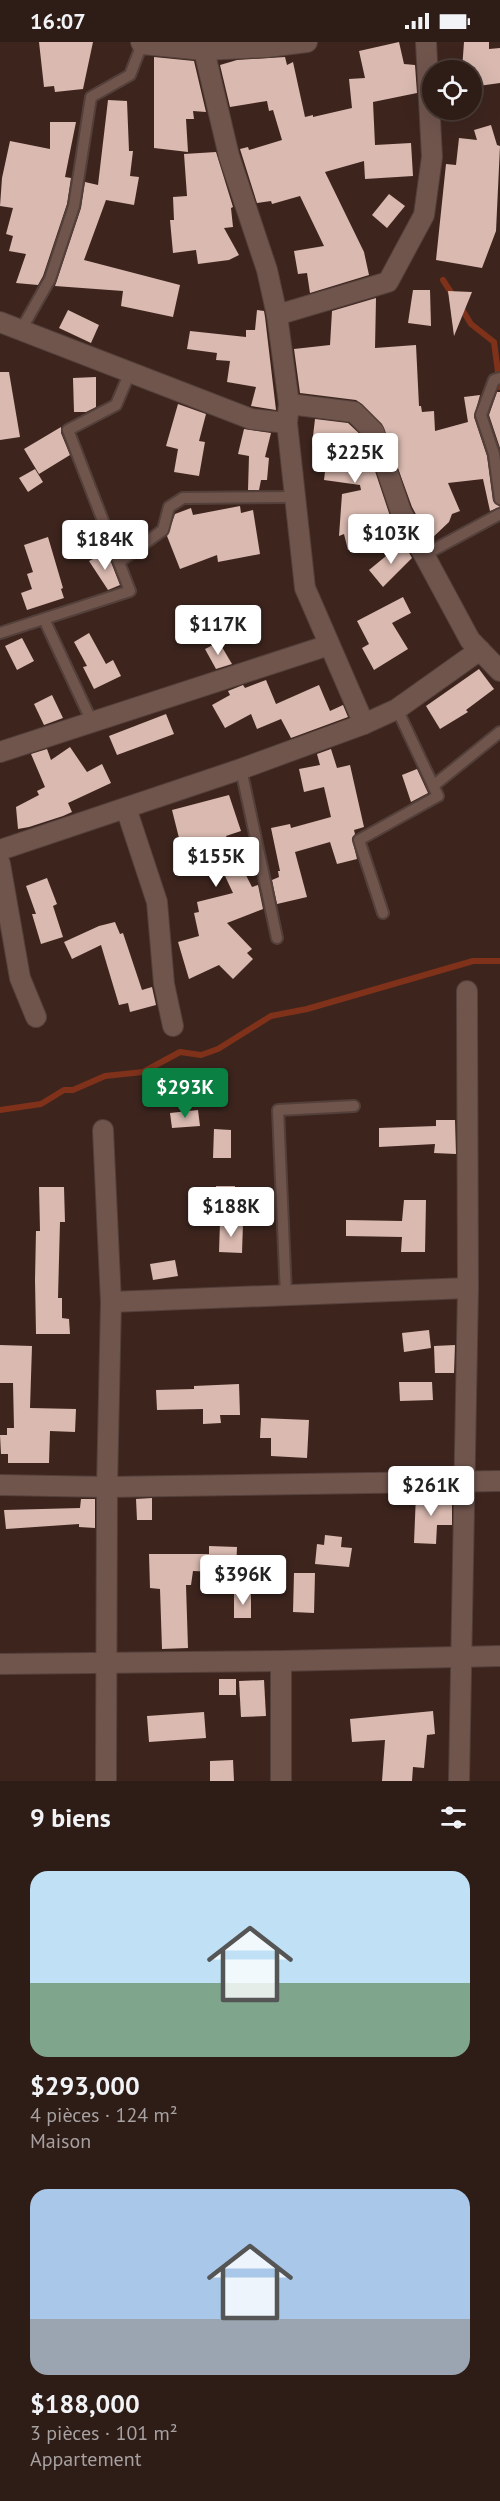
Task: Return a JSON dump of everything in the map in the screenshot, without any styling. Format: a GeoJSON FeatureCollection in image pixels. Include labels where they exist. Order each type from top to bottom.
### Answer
{"type":"FeatureCollection","features":[{"type":"Feature","properties":{"kind":"street"},"geometry":{"type":"LineString","coordinates":[[141,43],[204,50],[308,42]]}},
{"type":"Feature","properties":{"kind":"street"},"geometry":{"type":"LineString","coordinates":[[278,315],[388,282],[424,215],[432,157],[426,42]]}},
{"type":"Feature","properties":{"kind":"street"},"geometry":{"type":"LineString","coordinates":[[204,50],[229,156],[267,270],[278,315],[304,588],[364,724]]}},
{"type":"Feature","properties":{"kind":"street"},"geometry":{"type":"LineString","coordinates":[[0,322],[251,419],[288,413],[354,412],[374,432],[401,513],[470,640],[493,660],[364,724],[241,769],[0,850]]}},
{"type":"Feature","properties":{"kind":"street"},"geometry":{"type":"LineString","coordinates":[[0,752],[329,645]]}},
{"type":"Feature","properties":{"kind":"street"},"geometry":{"type":"LineString","coordinates":[[126,808],[157,902],[164,984],[173,1026]]}},
{"type":"Feature","properties":{"kind":"street"},"geometry":{"type":"LineString","coordinates":[[0,864],[6,937],[36,1017]]}},
{"type":"Feature","properties":{"kind":"street"},"geometry":{"type":"LineString","coordinates":[[459,1781],[468,1288],[467,991]]}},
{"type":"Feature","properties":{"kind":"street"},"geometry":{"type":"LineString","coordinates":[[103,1130],[111,1302],[107,1487],[106,1781]]}},
{"type":"Feature","properties":{"kind":"street"},"geometry":{"type":"LineString","coordinates":[[111,1302],[468,1288]]}},
{"type":"Feature","properties":{"kind":"street"},"geometry":{"type":"LineString","coordinates":[[0,1485],[107,1487],[500,1481]]}},
{"type":"Feature","properties":{"kind":"street"},"geometry":{"type":"LineString","coordinates":[[0,1664],[500,1656]]}},
{"type":"Feature","properties":{"kind":"street"},"geometry":{"type":"LineString","coordinates":[[281,1661],[281,1781]]}},
{"type":"Feature","properties":{"kind":"lane"},"geometry":{"type":"LineString","coordinates":[[21,330],[50,279],[74,206],[91,97],[130,75],[141,43]]}},
{"type":"Feature","properties":{"kind":"lane"},"geometry":{"type":"LineString","coordinates":[[0,633],[130,591],[68,430],[116,405],[130,372]]}},
{"type":"Feature","properties":{"kind":"lane"},"geometry":{"type":"LineString","coordinates":[[497,379],[481,415],[494,454],[500,499]]}},
{"type":"Feature","properties":{"kind":"lane"},"geometry":{"type":"LineString","coordinates":[[119,562],[164,530],[169,507],[183,498],[295,497]]}},
{"type":"Feature","properties":{"kind":"lane"},"geometry":{"type":"LineString","coordinates":[[424,555],[500,514]]}},
{"type":"Feature","properties":{"kind":"lane"},"geometry":{"type":"LineString","coordinates":[[44,619],[92,722]]}},
{"type":"Feature","properties":{"kind":"lane"},"geometry":{"type":"LineString","coordinates":[[383,913],[359,840],[438,796],[396,709]]}},
{"type":"Feature","properties":{"kind":"lane"},"geometry":{"type":"LineString","coordinates":[[433,786],[500,732]]}},
{"type":"Feature","properties":{"kind":"lane"},"geometry":{"type":"LineString","coordinates":[[241,769],[277,938]]}},
{"type":"Feature","properties":{"kind":"lane"},"geometry":{"type":"LineString","coordinates":[[286,1295],[278,1110],[354,1106]]}},
{"type":"Feature","properties":{"kind":"building"},"geometry":{"type":"Polygon","coordinates":[[[39,42],[93,42],[83,89],[55,92],[54,86],[44,87],[39,42]]]}},
{"type":"Feature","properties":{"kind":"building"},"geometry":{"type":"Polygon","coordinates":[[[399,42],[404,64],[415,65],[417,93],[373,102],[375,145],[411,143],[413,176],[365,179],[364,161],[325,172],[364,252],[369,275],[310,293],[307,273],[298,274],[294,251],[324,246],[300,196],[272,204],[271,201],[257,203],[240,149],[248,147],[249,150],[282,140],[273,110],[269,111],[267,101],[230,107],[220,65],[237,60],[285,57],[287,65],[293,62],[305,117],[313,115],[313,117],[352,108],[349,79],[365,78],[359,51],[399,42]]]}},
{"type":"Feature","properties":{"kind":"building"},"geometry":{"type":"Polygon","coordinates":[[[464,42],[489,42],[489,49],[500,48],[500,83],[482,85],[482,60],[463,60],[464,42]]]}},
{"type":"Feature","properties":{"kind":"building"},"geometry":{"type":"Polygon","coordinates":[[[154,57],[194,61],[206,112],[193,111],[194,119],[186,119],[188,152],[154,148],[154,57]]]}},
{"type":"Feature","properties":{"kind":"building"},"geometry":{"type":"Polygon","coordinates":[[[108,100],[127,101],[129,151],[133,151],[130,176],[139,177],[134,205],[106,200],[84,260],[180,285],[173,317],[121,306],[123,291],[55,286],[81,208],[85,182],[98,185],[108,100]]]}},
{"type":"Feature","properties":{"kind":"building"},"geometry":{"type":"Polygon","coordinates":[[[50,122],[76,122],[65,177],[71,178],[67,204],[38,285],[16,283],[26,254],[9,251],[13,236],[6,234],[13,208],[0,206],[2,178],[10,141],[50,149],[50,122]]]}},
{"type":"Feature","properties":{"kind":"building"},"geometry":{"type":"Polygon","coordinates":[[[491,125],[497,145],[500,146],[496,231],[482,268],[436,260],[446,164],[456,165],[459,138],[477,140],[474,130],[491,125]]]}},
{"type":"Feature","properties":{"kind":"building"},"geometry":{"type":"Polygon","coordinates":[[[216,152],[233,207],[231,208],[233,227],[224,228],[239,255],[229,260],[198,264],[196,250],[173,253],[170,220],[174,220],[173,197],[187,196],[184,154],[216,152]]]}},
{"type":"Feature","properties":{"kind":"building"},"geometry":{"type":"Polygon","coordinates":[[[389,194],[405,206],[387,228],[372,215],[389,194]]]}},
{"type":"Feature","properties":{"kind":"building"},"geometry":{"type":"Polygon","coordinates":[[[413,290],[430,290],[431,326],[408,323],[413,290]]]}},
{"type":"Feature","properties":{"kind":"building"},"geometry":{"type":"Polygon","coordinates":[[[448,291],[472,292],[454,336],[448,291]]]}},
{"type":"Feature","properties":{"kind":"building"},"geometry":{"type":"Polygon","coordinates":[[[376,298],[375,348],[416,345],[419,406],[422,412],[434,411],[435,431],[468,422],[464,397],[480,395],[474,417],[487,456],[493,501],[500,507],[490,511],[483,479],[448,483],[460,511],[452,514],[449,522],[430,540],[412,507],[382,424],[356,400],[300,393],[294,349],[330,345],[332,311],[376,298]]]}},
{"type":"Feature","properties":{"kind":"building"},"geometry":{"type":"Polygon","coordinates":[[[68,310],[99,325],[91,343],[59,328],[68,310]]]}},
{"type":"Feature","properties":{"kind":"building"},"geometry":{"type":"Polygon","coordinates":[[[257,310],[264,311],[276,410],[251,406],[256,387],[227,382],[230,361],[216,360],[217,353],[187,349],[190,331],[246,337],[246,330],[255,330],[257,310]]]}},
{"type":"Feature","properties":{"kind":"building"},"geometry":{"type":"Polygon","coordinates":[[[0,372],[9,372],[20,437],[0,440],[0,372]]]}},
{"type":"Feature","properties":{"kind":"building"},"geometry":{"type":"Polygon","coordinates":[[[96,377],[96,407],[86,412],[74,412],[73,378],[96,377]]]}},
{"type":"Feature","properties":{"kind":"building"},"geometry":{"type":"Polygon","coordinates":[[[497,392],[500,392],[500,448],[489,415],[497,392]]]}},
{"type":"Feature","properties":{"kind":"building"},"geometry":{"type":"Polygon","coordinates":[[[178,404],[206,414],[199,441],[205,442],[199,476],[174,472],[178,449],[166,446],[178,404]]]}},
{"type":"Feature","properties":{"kind":"building"},"geometry":{"type":"Polygon","coordinates":[[[315,419],[348,423],[364,438],[390,516],[400,535],[348,550],[344,534],[339,536],[342,494],[361,490],[360,485],[324,480],[328,447],[312,445],[315,419]]]}},
{"type":"Feature","properties":{"kind":"building"},"geometry":{"type":"Polygon","coordinates":[[[61,427],[61,433],[70,455],[39,474],[24,449],[61,427]]]}},
{"type":"Feature","properties":{"kind":"building"},"geometry":{"type":"Polygon","coordinates":[[[244,429],[271,433],[265,457],[269,458],[267,480],[261,480],[259,490],[248,490],[249,456],[238,454],[244,429]]]}},
{"type":"Feature","properties":{"kind":"building"},"geometry":{"type":"Polygon","coordinates":[[[35,469],[43,482],[28,492],[19,478],[35,469]]]}},
{"type":"Feature","properties":{"kind":"building"},"geometry":{"type":"Polygon","coordinates":[[[240,506],[241,513],[253,510],[260,554],[218,562],[217,555],[180,569],[167,536],[175,514],[191,508],[193,515],[240,506]]]}},
{"type":"Feature","properties":{"kind":"building"},"geometry":{"type":"Polygon","coordinates":[[[48,537],[64,598],[27,610],[21,593],[32,589],[27,574],[33,572],[24,545],[48,537]]]}},
{"type":"Feature","properties":{"kind":"building"},"geometry":{"type":"Polygon","coordinates":[[[403,542],[412,558],[383,587],[369,570],[403,542]]]}},
{"type":"Feature","properties":{"kind":"building"},"geometry":{"type":"Polygon","coordinates":[[[107,552],[120,585],[108,590],[89,561],[107,552]]]}},
{"type":"Feature","properties":{"kind":"building"},"geometry":{"type":"Polygon","coordinates":[[[403,597],[411,613],[392,623],[408,649],[374,670],[362,648],[369,644],[357,621],[403,597]]]}},
{"type":"Feature","properties":{"kind":"building"},"geometry":{"type":"Polygon","coordinates":[[[89,633],[106,664],[113,660],[121,676],[94,689],[83,667],[87,666],[74,642],[89,633]]]}},
{"type":"Feature","properties":{"kind":"building"},"geometry":{"type":"Polygon","coordinates":[[[22,638],[34,661],[17,670],[5,646],[22,638]]]}},
{"type":"Feature","properties":{"kind":"building"},"geometry":{"type":"Polygon","coordinates":[[[219,642],[232,664],[216,669],[205,649],[219,642]]]}},
{"type":"Feature","properties":{"kind":"building"},"geometry":{"type":"Polygon","coordinates":[[[479,669],[494,689],[466,710],[468,712],[440,729],[426,706],[479,669]]]}},
{"type":"Feature","properties":{"kind":"building"},"geometry":{"type":"Polygon","coordinates":[[[266,680],[276,704],[319,685],[330,711],[343,705],[348,717],[291,738],[281,719],[257,729],[251,714],[225,728],[212,705],[230,695],[228,691],[243,685],[245,688],[266,680]]]}},
{"type":"Feature","properties":{"kind":"building"},"geometry":{"type":"Polygon","coordinates":[[[52,695],[63,718],[44,725],[34,704],[52,695]]]}},
{"type":"Feature","properties":{"kind":"building"},"geometry":{"type":"Polygon","coordinates":[[[166,714],[174,734],[117,755],[109,736],[166,714]]]}},
{"type":"Feature","properties":{"kind":"building"},"geometry":{"type":"Polygon","coordinates":[[[70,747],[87,772],[102,764],[111,783],[68,803],[72,812],[18,829],[16,807],[39,795],[37,791],[45,787],[31,754],[47,749],[51,760],[70,747]]]}},
{"type":"Feature","properties":{"kind":"building"},"geometry":{"type":"Polygon","coordinates":[[[331,749],[337,768],[350,765],[364,827],[354,830],[355,834],[352,838],[357,859],[337,864],[330,842],[295,852],[307,897],[277,904],[272,880],[279,877],[278,871],[280,871],[271,828],[290,824],[291,828],[331,817],[324,787],[304,792],[299,769],[320,765],[317,754],[331,749]]]}},
{"type":"Feature","properties":{"kind":"building"},"geometry":{"type":"Polygon","coordinates":[[[417,769],[428,793],[411,802],[402,775],[417,769]]]}},
{"type":"Feature","properties":{"kind":"building"},"geometry":{"type":"Polygon","coordinates":[[[229,795],[241,831],[226,836],[252,887],[258,885],[263,909],[227,923],[252,949],[247,953],[253,959],[233,979],[219,965],[189,979],[178,942],[199,936],[194,913],[199,912],[197,902],[233,893],[218,861],[192,872],[180,842],[172,810],[229,795]]]}},
{"type":"Feature","properties":{"kind":"building"},"geometry":{"type":"Polygon","coordinates":[[[47,878],[57,904],[53,906],[63,937],[41,944],[32,914],[36,914],[26,886],[47,878]]]}},
{"type":"Feature","properties":{"kind":"building"},"geometry":{"type":"Polygon","coordinates":[[[115,922],[120,934],[123,933],[142,990],[152,987],[156,1005],[130,1012],[128,1003],[119,1005],[101,945],[72,959],[64,942],[99,926],[115,922]]]}},
{"type":"Feature","properties":{"kind":"building"},"geometry":{"type":"Polygon","coordinates":[[[198,1110],[200,1126],[172,1128],[170,1113],[198,1110]]]}},
{"type":"Feature","properties":{"kind":"building"},"geometry":{"type":"Polygon","coordinates":[[[436,1120],[455,1120],[456,1154],[434,1153],[435,1144],[379,1147],[379,1128],[436,1126],[436,1120]]]}},
{"type":"Feature","properties":{"kind":"building"},"geometry":{"type":"Polygon","coordinates":[[[214,1129],[231,1130],[231,1158],[213,1158],[214,1129]]]}},
{"type":"Feature","properties":{"kind":"building"},"geometry":{"type":"Polygon","coordinates":[[[216,1186],[235,1186],[233,1216],[215,1216],[216,1186]]]}},
{"type":"Feature","properties":{"kind":"building"},"geometry":{"type":"Polygon","coordinates":[[[39,1187],[64,1187],[65,1222],[60,1222],[58,1298],[62,1298],[62,1318],[69,1319],[70,1334],[36,1334],[36,1231],[40,1231],[39,1187]]]}},
{"type":"Feature","properties":{"kind":"building"},"geometry":{"type":"Polygon","coordinates":[[[404,1200],[426,1200],[425,1252],[401,1252],[402,1237],[346,1236],[346,1220],[402,1221],[404,1200]]]}},
{"type":"Feature","properties":{"kind":"building"},"geometry":{"type":"Polygon","coordinates":[[[220,1222],[243,1223],[242,1253],[219,1252],[220,1222]]]}},
{"type":"Feature","properties":{"kind":"building"},"geometry":{"type":"Polygon","coordinates":[[[175,1260],[178,1276],[153,1280],[150,1264],[175,1260]]]}},
{"type":"Feature","properties":{"kind":"building"},"geometry":{"type":"Polygon","coordinates":[[[429,1330],[431,1348],[404,1352],[402,1333],[429,1330]]]}},
{"type":"Feature","properties":{"kind":"building"},"geometry":{"type":"Polygon","coordinates":[[[0,1345],[32,1346],[30,1408],[76,1409],[75,1432],[50,1431],[49,1463],[8,1463],[8,1454],[1,1454],[0,1435],[7,1435],[7,1428],[14,1428],[13,1383],[0,1383],[0,1345]]]}},
{"type":"Feature","properties":{"kind":"building"},"geometry":{"type":"Polygon","coordinates":[[[455,1345],[454,1373],[435,1373],[434,1346],[455,1345]]]}},
{"type":"Feature","properties":{"kind":"building"},"geometry":{"type":"Polygon","coordinates":[[[399,1382],[432,1382],[433,1400],[400,1401],[399,1382]]]}},
{"type":"Feature","properties":{"kind":"building"},"geometry":{"type":"Polygon","coordinates":[[[239,1384],[240,1415],[220,1415],[221,1423],[203,1424],[203,1409],[157,1410],[156,1390],[239,1384]]]}},
{"type":"Feature","properties":{"kind":"building"},"geometry":{"type":"Polygon","coordinates":[[[261,1418],[309,1420],[307,1458],[271,1456],[271,1438],[260,1438],[261,1418]]]}},
{"type":"Feature","properties":{"kind":"building"},"geometry":{"type":"Polygon","coordinates":[[[416,1494],[438,1494],[438,1499],[452,1500],[452,1525],[437,1525],[436,1544],[414,1543],[416,1494]]]}},
{"type":"Feature","properties":{"kind":"building"},"geometry":{"type":"Polygon","coordinates":[[[152,1498],[152,1520],[137,1520],[136,1499],[152,1498]]]}},
{"type":"Feature","properties":{"kind":"building"},"geometry":{"type":"Polygon","coordinates":[[[81,1499],[95,1499],[95,1528],[79,1527],[79,1524],[6,1529],[4,1510],[80,1508],[81,1499]]]}},
{"type":"Feature","properties":{"kind":"building"},"geometry":{"type":"Polygon","coordinates":[[[325,1535],[342,1537],[341,1547],[352,1548],[349,1567],[315,1564],[317,1544],[324,1545],[325,1535]]]}},
{"type":"Feature","properties":{"kind":"building"},"geometry":{"type":"Polygon","coordinates":[[[209,1546],[237,1547],[236,1573],[193,1571],[191,1585],[186,1585],[188,1648],[162,1649],[160,1589],[150,1588],[149,1554],[209,1554],[209,1546]]]}},
{"type":"Feature","properties":{"kind":"building"},"geometry":{"type":"Polygon","coordinates":[[[294,1573],[315,1573],[314,1613],[293,1612],[294,1573]]]}},
{"type":"Feature","properties":{"kind":"building"},"geometry":{"type":"Polygon","coordinates":[[[234,1593],[251,1593],[251,1618],[234,1618],[234,1593]]]}},
{"type":"Feature","properties":{"kind":"building"},"geometry":{"type":"Polygon","coordinates":[[[219,1679],[236,1679],[236,1695],[219,1695],[219,1679]]]}},
{"type":"Feature","properties":{"kind":"building"},"geometry":{"type":"Polygon","coordinates":[[[264,1680],[266,1716],[241,1717],[239,1681],[264,1680]]]}},
{"type":"Feature","properties":{"kind":"building"},"geometry":{"type":"Polygon","coordinates":[[[433,1711],[435,1734],[427,1735],[424,1768],[413,1767],[412,1781],[382,1781],[385,1740],[352,1742],[350,1719],[433,1711]]]}},
{"type":"Feature","properties":{"kind":"building"},"geometry":{"type":"Polygon","coordinates":[[[204,1712],[206,1738],[149,1742],[147,1716],[204,1712]]]}},
{"type":"Feature","properties":{"kind":"building"},"geometry":{"type":"Polygon","coordinates":[[[233,1760],[234,1781],[210,1781],[210,1761],[233,1760]]]}},
{"type":"Feature","properties":{"kind":"waterway"},"geometry":{"type":"LineString","coordinates":[[443,280],[454,297]]}},
{"type":"Feature","properties":{"kind":"waterway"},"geometry":{"type":"LineString","coordinates":[[460,306],[471,324],[494,342],[500,387]]}},
{"type":"Feature","properties":{"kind":"waterway"},"geometry":{"type":"LineString","coordinates":[[0,1110],[41,1104],[64,1090],[73,1090],[105,1076],[143,1072],[180,1052],[201,1055],[218,1049],[271,1016],[307,1009],[473,961],[500,961]]}}]}
